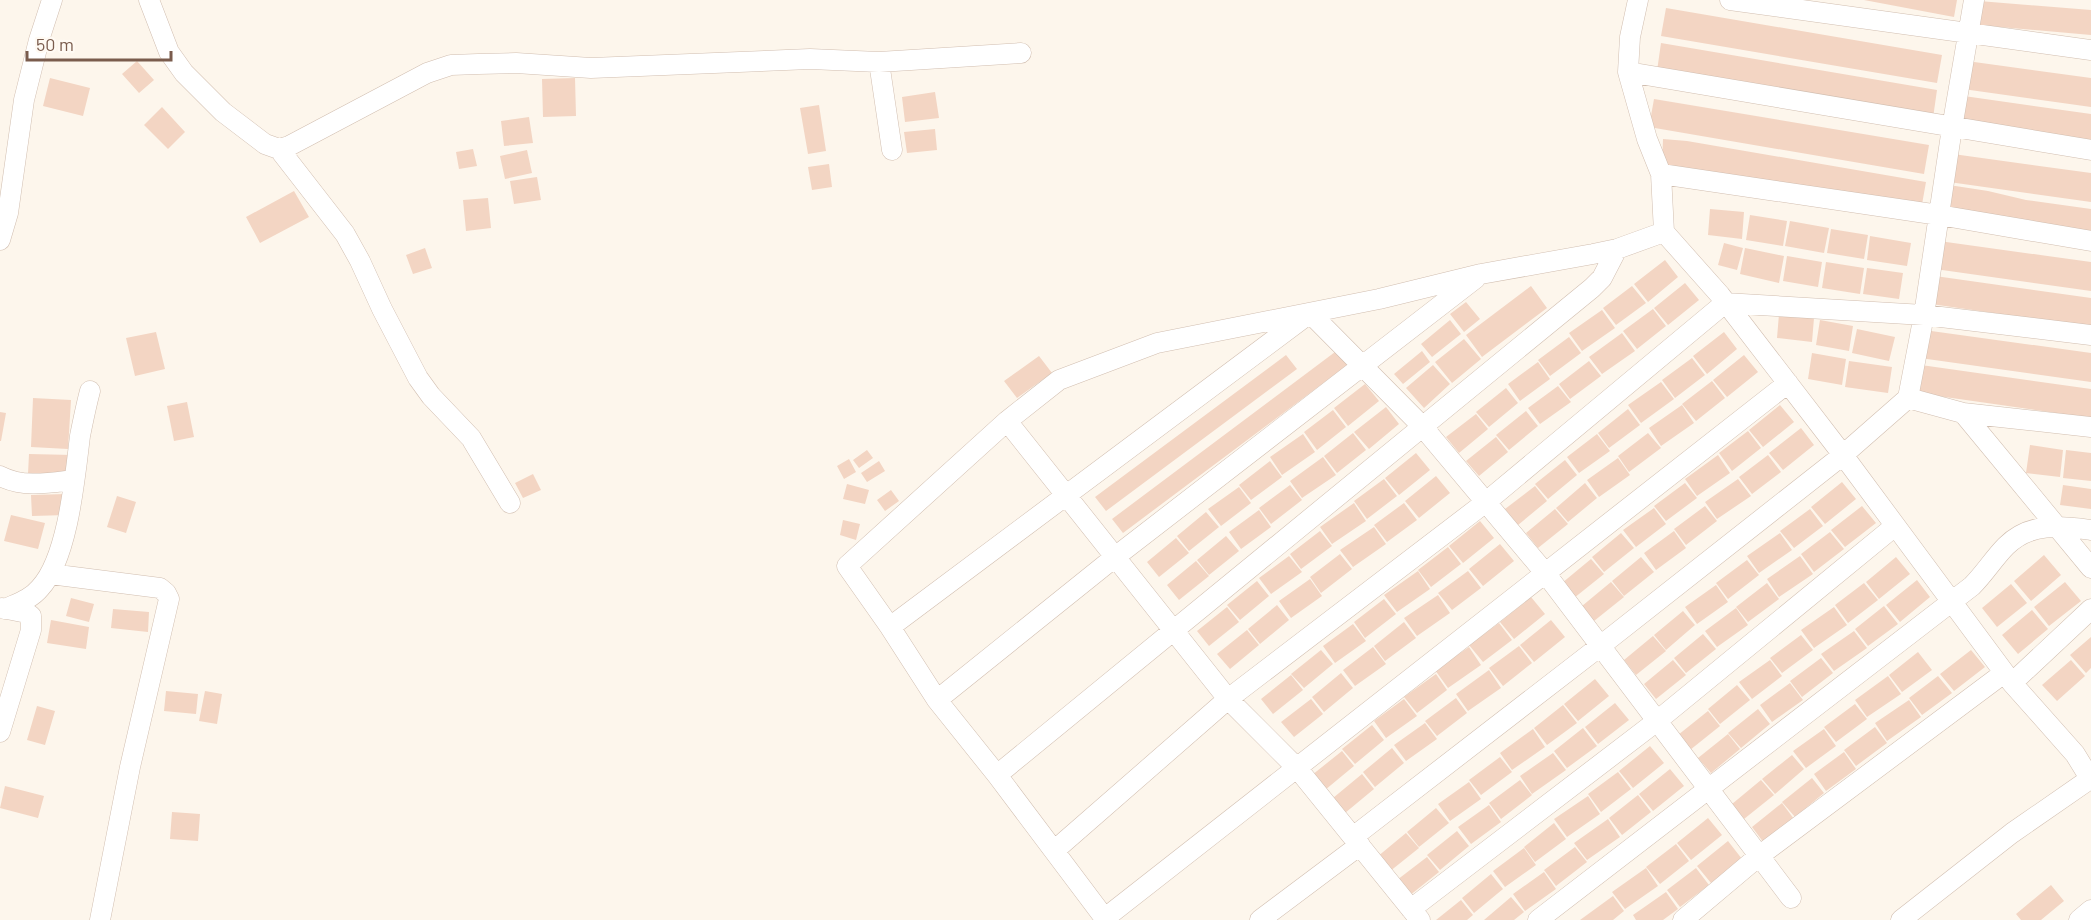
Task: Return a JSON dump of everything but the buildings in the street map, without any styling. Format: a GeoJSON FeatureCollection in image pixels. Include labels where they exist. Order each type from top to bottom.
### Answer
{"type":"FeatureCollection","features":[{"type":"Feature","properties":{"kind":"street"},"geometry":{"type":"LineString","coordinates":[[0,240],[24,100],[52,0]]}},
{"type":"Feature","properties":{"kind":"street"},"geometry":{"type":"LineString","coordinates":[[149,0],[168,51],[184,74],[224,112],[265,144],[279,149],[345,234],[418,378],[431,396],[471,438],[510,503]]}},
{"type":"Feature","properties":{"kind":"street"},"geometry":{"type":"LineString","coordinates":[[1638,0],[1630,37],[1628,72],[1647,139],[1661,174],[1664,232],[1725,303],[1788,383],[2008,678],[2075,754],[2091,779],[2012,833],[1901,920]]}},
{"type":"Feature","properties":{"kind":"street"},"geometry":{"type":"LineString","coordinates":[[1730,0],[2091,50]]}},
{"type":"Feature","properties":{"kind":"street"},"geometry":{"type":"LineString","coordinates":[[1260,920],[1599,647],[1843,455],[1908,398],[1924,315],[1974,0]]}},
{"type":"Feature","properties":{"kind":"street"},"geometry":{"type":"LineString","coordinates":[[279,149],[289,146],[427,73],[451,66],[516,63],[591,68],[810,59],[879,62],[1021,53]]}},
{"type":"Feature","properties":{"kind":"street"},"geometry":{"type":"LineString","coordinates":[[879,62],[892,150]]}},
{"type":"Feature","properties":{"kind":"street"},"geometry":{"type":"LineString","coordinates":[[1628,72],[2091,150]]}},
{"type":"Feature","properties":{"kind":"street"},"geometry":{"type":"LineString","coordinates":[[1661,174],[1939,215],[2091,241]]}},
{"type":"Feature","properties":{"kind":"street"},"geometry":{"type":"LineString","coordinates":[[1664,232],[1617,249],[1481,274],[1310,313],[1157,343],[1059,380],[1007,421],[847,566],[937,700],[1106,919],[1788,383]]}},
{"type":"Feature","properties":{"kind":"street"},"geometry":{"type":"LineString","coordinates":[[997,775],[1597,283],[1617,249]]}},
{"type":"Feature","properties":{"kind":"street"},"geometry":{"type":"LineString","coordinates":[[937,700],[1115,557],[1481,274]]}},
{"type":"Feature","properties":{"kind":"street"},"geometry":{"type":"LineString","coordinates":[[1055,850],[1228,699],[1486,502],[1725,303],[1924,315],[2091,335]]}},
{"type":"Feature","properties":{"kind":"street"},"geometry":{"type":"LineString","coordinates":[[1310,313],[1422,426],[1546,574],[1791,898]]}},
{"type":"Feature","properties":{"kind":"street"},"geometry":{"type":"LineString","coordinates":[[890,627],[1310,313]]}},
{"type":"Feature","properties":{"kind":"street"},"geometry":{"type":"LineString","coordinates":[[2,608],[28,598],[41,587],[50,574],[63,539],[90,391]]}},
{"type":"Feature","properties":{"kind":"street"},"geometry":{"type":"LineString","coordinates":[[1908,398],[1963,413],[2091,427]]}},
{"type":"Feature","properties":{"kind":"street"},"geometry":{"type":"LineString","coordinates":[[1963,413],[2091,568]]}},
{"type":"Feature","properties":{"kind":"street"},"geometry":{"type":"LineString","coordinates":[[1007,421],[1228,699],[1297,768],[1415,915],[1895,526]]}},
{"type":"Feature","properties":{"kind":"street"},"geometry":{"type":"LineString","coordinates":[[0,476],[17,483],[28,484],[74,480]]}},
{"type":"Feature","properties":{"kind":"street"},"geometry":{"type":"LineString","coordinates":[[1538,920],[1978,580],[2017,537],[2039,528],[2056,526],[2091,530]]}},
{"type":"Feature","properties":{"kind":"street"},"geometry":{"type":"LineString","coordinates":[[50,574],[160,588],[169,599],[130,766],[100,920]]}},
{"type":"Feature","properties":{"kind":"street"},"geometry":{"type":"LineString","coordinates":[[0,732],[31,630],[31,616],[27,613],[2,608]]}},
{"type":"Feature","properties":{"kind":"street"},"geometry":{"type":"LineString","coordinates":[[1683,920],[1759,856],[2008,678],[2091,609]]}},
{"type":"Feature","properties":{"kind":"street"},"geometry":{"type":"LineString","coordinates":[[2079,920],[2091,910]]}}]}
